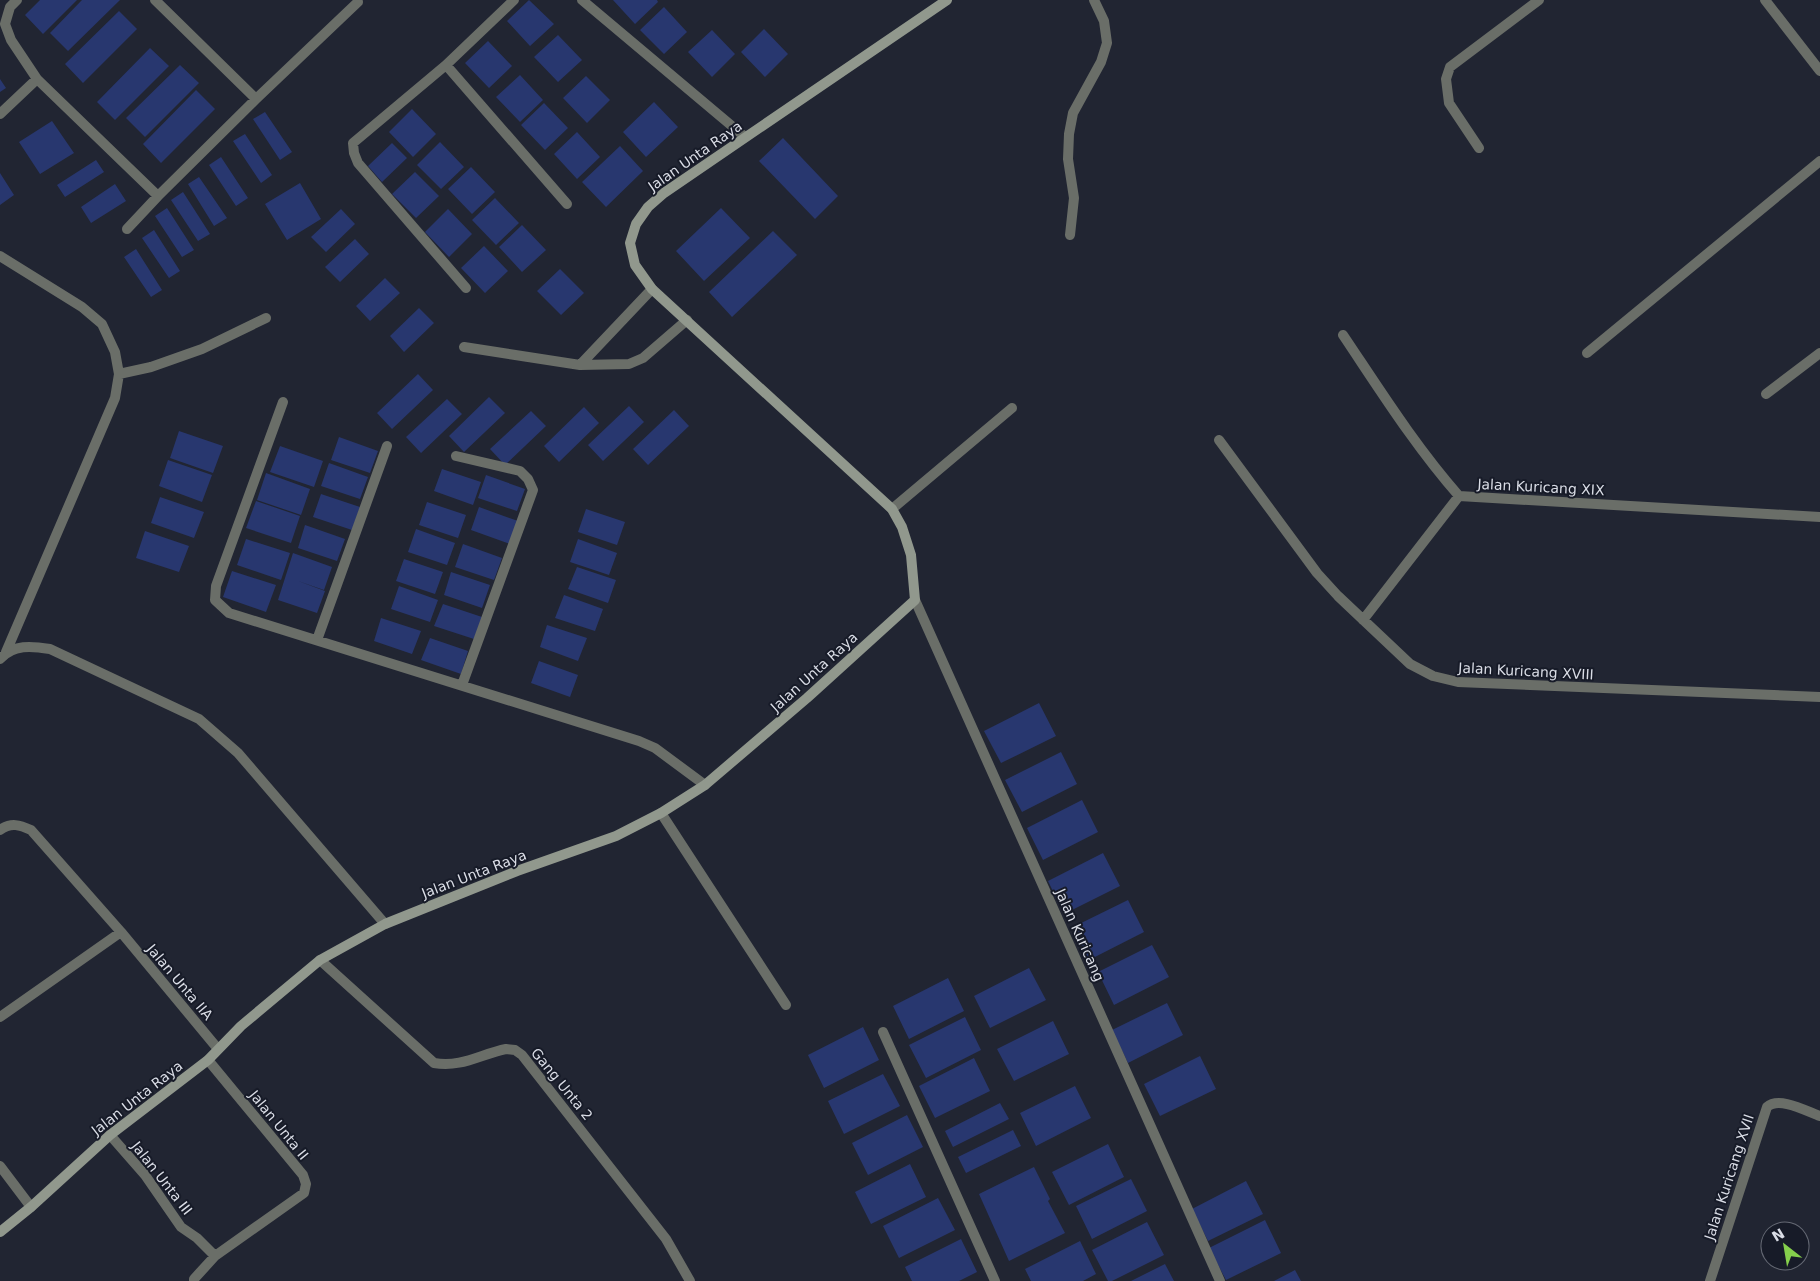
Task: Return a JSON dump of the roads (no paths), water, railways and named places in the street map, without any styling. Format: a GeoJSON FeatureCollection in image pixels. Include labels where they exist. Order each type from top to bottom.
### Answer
{"type":"FeatureCollection","features":[{"type":"Feature","properties":{"kind":"street"},"geometry":{"type":"LineString","coordinates":[[18,0],[10,7],[6,24],[11,40],[38,79],[158,196]]}},
{"type":"Feature","properties":{"kind":"street"},"geometry":{"type":"LineString","coordinates":[[155,0],[256,99]]}},
{"type":"Feature","properties":{"kind":"street"},"geometry":{"type":"LineString","coordinates":[[466,288],[358,163],[354,154],[353,143],[446,65],[514,0]]}},
{"type":"Feature","properties":{"kind":"street"},"geometry":{"type":"LineString","coordinates":[[582,0],[745,137]]}},
{"type":"Feature","properties":{"kind":"street","name":"Jalan Unta Raya"},"geometry":{"type":"LineString","coordinates":[[0,1232],[31,1207],[110,1135],[208,1060],[241,1026],[320,960],[385,924],[517,871],[616,836],[661,813],[705,785],[807,698],[915,600],[911,555],[902,527],[892,509],[652,289],[635,266],[630,243],[636,224],[648,207],[664,193],[947,0]]}},
{"type":"Feature","properties":{"kind":"street"},"geometry":{"type":"LineString","coordinates":[[1070,236],[1074,198],[1068,159],[1070,127],[1073,113],[1101,62],[1107,43],[1104,21],[1094,0]]}},
{"type":"Feature","properties":{"kind":"street"},"geometry":{"type":"LineString","coordinates":[[1479,148],[1449,102],[1446,79],[1450,67],[1539,0]]}},
{"type":"Feature","properties":{"kind":"street"},"geometry":{"type":"LineString","coordinates":[[1765,0],[1820,71]]}},
{"type":"Feature","properties":{"kind":"street"},"geometry":{"type":"LineString","coordinates":[[127,229],[256,99],[358,2]]}},
{"type":"Feature","properties":{"kind":"street"},"geometry":{"type":"LineString","coordinates":[[446,65],[566,204]]}},
{"type":"Feature","properties":{"kind":"street"},"geometry":{"type":"LineString","coordinates":[[0,114],[38,79]]}},
{"type":"Feature","properties":{"kind":"street"},"geometry":{"type":"LineString","coordinates":[[1588,353],[1820,161]]}},
{"type":"Feature","properties":{"kind":"street"},"geometry":{"type":"LineString","coordinates":[[0,256],[82,307],[102,324],[115,352],[119,374],[115,398],[3,655]]}},
{"type":"Feature","properties":{"kind":"street"},"geometry":{"type":"LineString","coordinates":[[580,365],[652,289]]}},
{"type":"Feature","properties":{"kind":"street"},"geometry":{"type":"LineString","coordinates":[[119,374],[151,367],[202,349],[266,318]]}},
{"type":"Feature","properties":{"kind":"street"},"geometry":{"type":"LineString","coordinates":[[464,347],[580,365],[629,364],[637,362],[687,320]]}},
{"type":"Feature","properties":{"kind":"street","name":"Jalan Kuricang XIX"},"geometry":{"type":"LineString","coordinates":[[1343,335],[1402,422],[1442,477],[1459,496],[1820,516]]}},
{"type":"Feature","properties":{"kind":"street"},"geometry":{"type":"LineString","coordinates":[[1766,394],[1820,353]]}},
{"type":"Feature","properties":{"kind":"street"},"geometry":{"type":"LineString","coordinates":[[283,402],[216,586],[215,600],[229,613],[639,741],[655,748],[705,785]]}},
{"type":"Feature","properties":{"kind":"street"},"geometry":{"type":"LineString","coordinates":[[892,509],[1012,408]]}},
{"type":"Feature","properties":{"kind":"street","name":"Jalan Kuricang XVIII"},"geometry":{"type":"LineString","coordinates":[[1219,440],[1317,573],[1410,664],[1433,676],[1458,682],[1820,697]]}},
{"type":"Feature","properties":{"kind":"street"},"geometry":{"type":"LineString","coordinates":[[317,640],[387,446]]}},
{"type":"Feature","properties":{"kind":"street"},"geometry":{"type":"LineString","coordinates":[[456,456],[520,471],[528,479],[533,490],[462,685]]}},
{"type":"Feature","properties":{"kind":"street"},"geometry":{"type":"LineString","coordinates":[[1363,620],[1459,496]]}},
{"type":"Feature","properties":{"kind":"street","name":"Jalan Kuricang"},"geometry":{"type":"LineString","coordinates":[[915,600],[1220,1281]]}},
{"type":"Feature","properties":{"kind":"street"},"geometry":{"type":"LineString","coordinates":[[3,655],[30,646],[50,649],[199,719],[238,753],[385,924]]}},
{"type":"Feature","properties":{"kind":"street"},"geometry":{"type":"LineString","coordinates":[[661,813],[786,1005]]}},
{"type":"Feature","properties":{"kind":"street","name":"Jalan Unta IIA"},"geometry":{"type":"LineString","coordinates":[[0,830],[6,825],[19,824],[31,830],[121,932],[218,1048]]}},
{"type":"Feature","properties":{"kind":"street"},"geometry":{"type":"LineString","coordinates":[[0,1017],[121,932]]}},
{"type":"Feature","properties":{"kind":"street","name":"Gang Unta 2"},"geometry":{"type":"LineString","coordinates":[[320,960],[434,1063],[446,1066],[455,1065],[506,1049],[515,1050],[522,1055],[666,1240],[690,1281]]}},
{"type":"Feature","properties":{"kind":"street"},"geometry":{"type":"LineString","coordinates":[[883,1032],[995,1281]]}},
{"type":"Feature","properties":{"kind":"street","name":"Jalan Unta II"},"geometry":{"type":"LineString","coordinates":[[194,1281],[215,1256],[304,1193],[306,1184],[302,1175],[208,1060]]}},
{"type":"Feature","properties":{"kind":"street","name":"Jalan Kuricang XVII"},"geometry":{"type":"LineString","coordinates":[[1710,1281],[1767,1107],[1779,1102],[1820,1116]]}},
{"type":"Feature","properties":{"kind":"street","name":"Jalan Unta III"},"geometry":{"type":"LineString","coordinates":[[110,1135],[145,1175],[182,1227],[197,1238],[215,1256]]}},
{"type":"Feature","properties":{"kind":"street"},"geometry":{"type":"LineString","coordinates":[[0,1166],[31,1207]]}}]}
